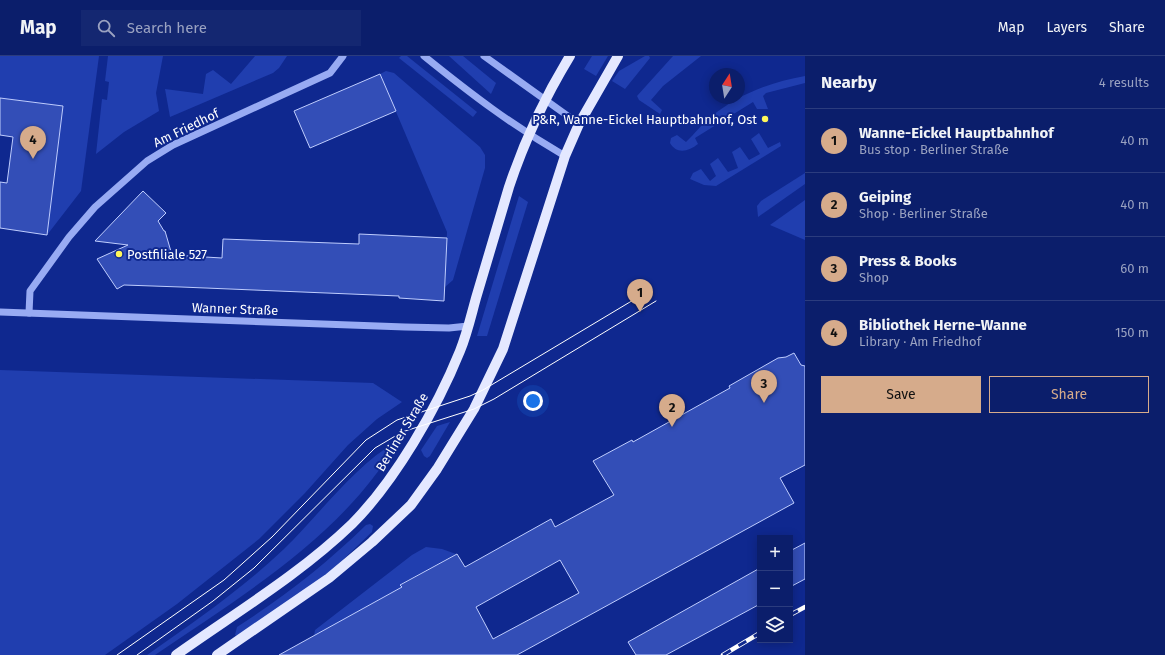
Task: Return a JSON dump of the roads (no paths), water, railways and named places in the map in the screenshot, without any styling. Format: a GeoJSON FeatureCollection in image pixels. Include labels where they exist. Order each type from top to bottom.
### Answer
{"type":"FeatureCollection","features":[{"type":"Feature","properties":{"kind":"main road","name":"Berliner Straße"},"geometry":{"type":"LineString","coordinates":[[176,655],[294,573],[324,549],[357,517],[385,486],[408,452],[445,384],[460,352],[510,186],[545,100],[570,56]]}},
{"type":"Feature","properties":{"kind":"main road"},"geometry":{"type":"LineString","coordinates":[[217,655],[329,578],[372,542],[411,505],[437,469],[474,408],[503,349],[566,156],[579,124],[618,56]]}},
{"type":"Feature","properties":{"kind":"street","name":"Am Friedhof"},"geometry":{"type":"LineString","coordinates":[[29,313],[30,291],[70,236],[95,207],[147,161],[173,145],[330,73],[343,56]]}},
{"type":"Feature","properties":{"kind":"street"},"geometry":{"type":"LineString","coordinates":[[424,56],[493,111],[566,156]]}},
{"type":"Feature","properties":{"kind":"street"},"geometry":{"type":"LineString","coordinates":[[484,56],[579,124]]}},
{"type":"Feature","properties":{"kind":"street","name":"Wanner Straße"},"geometry":{"type":"LineString","coordinates":[[0,312],[405,327],[448,328],[468,326]]}},
{"type":"Feature","properties":{"kind":"tram line"},"geometry":{"type":"LineString","coordinates":[[117,655],[224,580],[272,537],[366,440],[397,420],[470,396],[483,390],[650,290]]}},
{"type":"Feature","properties":{"kind":"tram line"},"geometry":{"type":"LineString","coordinates":[[137,655],[213,601],[254,568],[375,448],[402,432],[474,409],[494,399],[656,301]]}},
{"type":"Feature","properties":{"kind":"railway"},"geometry":{"type":"LineString","coordinates":[[793,613],[805,607]]}},
{"type":"Feature","properties":{"kind":"railway"},"geometry":{"type":"LineString","coordinates":[[723,655],[757,635]]}},
{"type":"Feature","properties":{"kind":"place","name":"P&R, Wanne-Eickel Hauptbahnhof, Ost"},"geometry":{"type":"Point","coordinates":[765,119]}},
{"type":"Feature","properties":{"kind":"place","name":"Bibliothek Herne-Wanne"},"geometry":{"type":"Point","coordinates":[33,159]}},
{"type":"Feature","properties":{"kind":"place","name":"Postfiliale 527"},"geometry":{"type":"Point","coordinates":[119,254]}},
{"type":"Feature","properties":{"kind":"place","name":"Wanne-Eickel Hauptbahnhof"},"geometry":{"type":"Point","coordinates":[640,312]}},
{"type":"Feature","properties":{"kind":"place","name":"Press & Books"},"geometry":{"type":"Point","coordinates":[764,403]}},
{"type":"Feature","properties":{"kind":"place","name":"Geiping"},"geometry":{"type":"Point","coordinates":[672,427]}}]}
